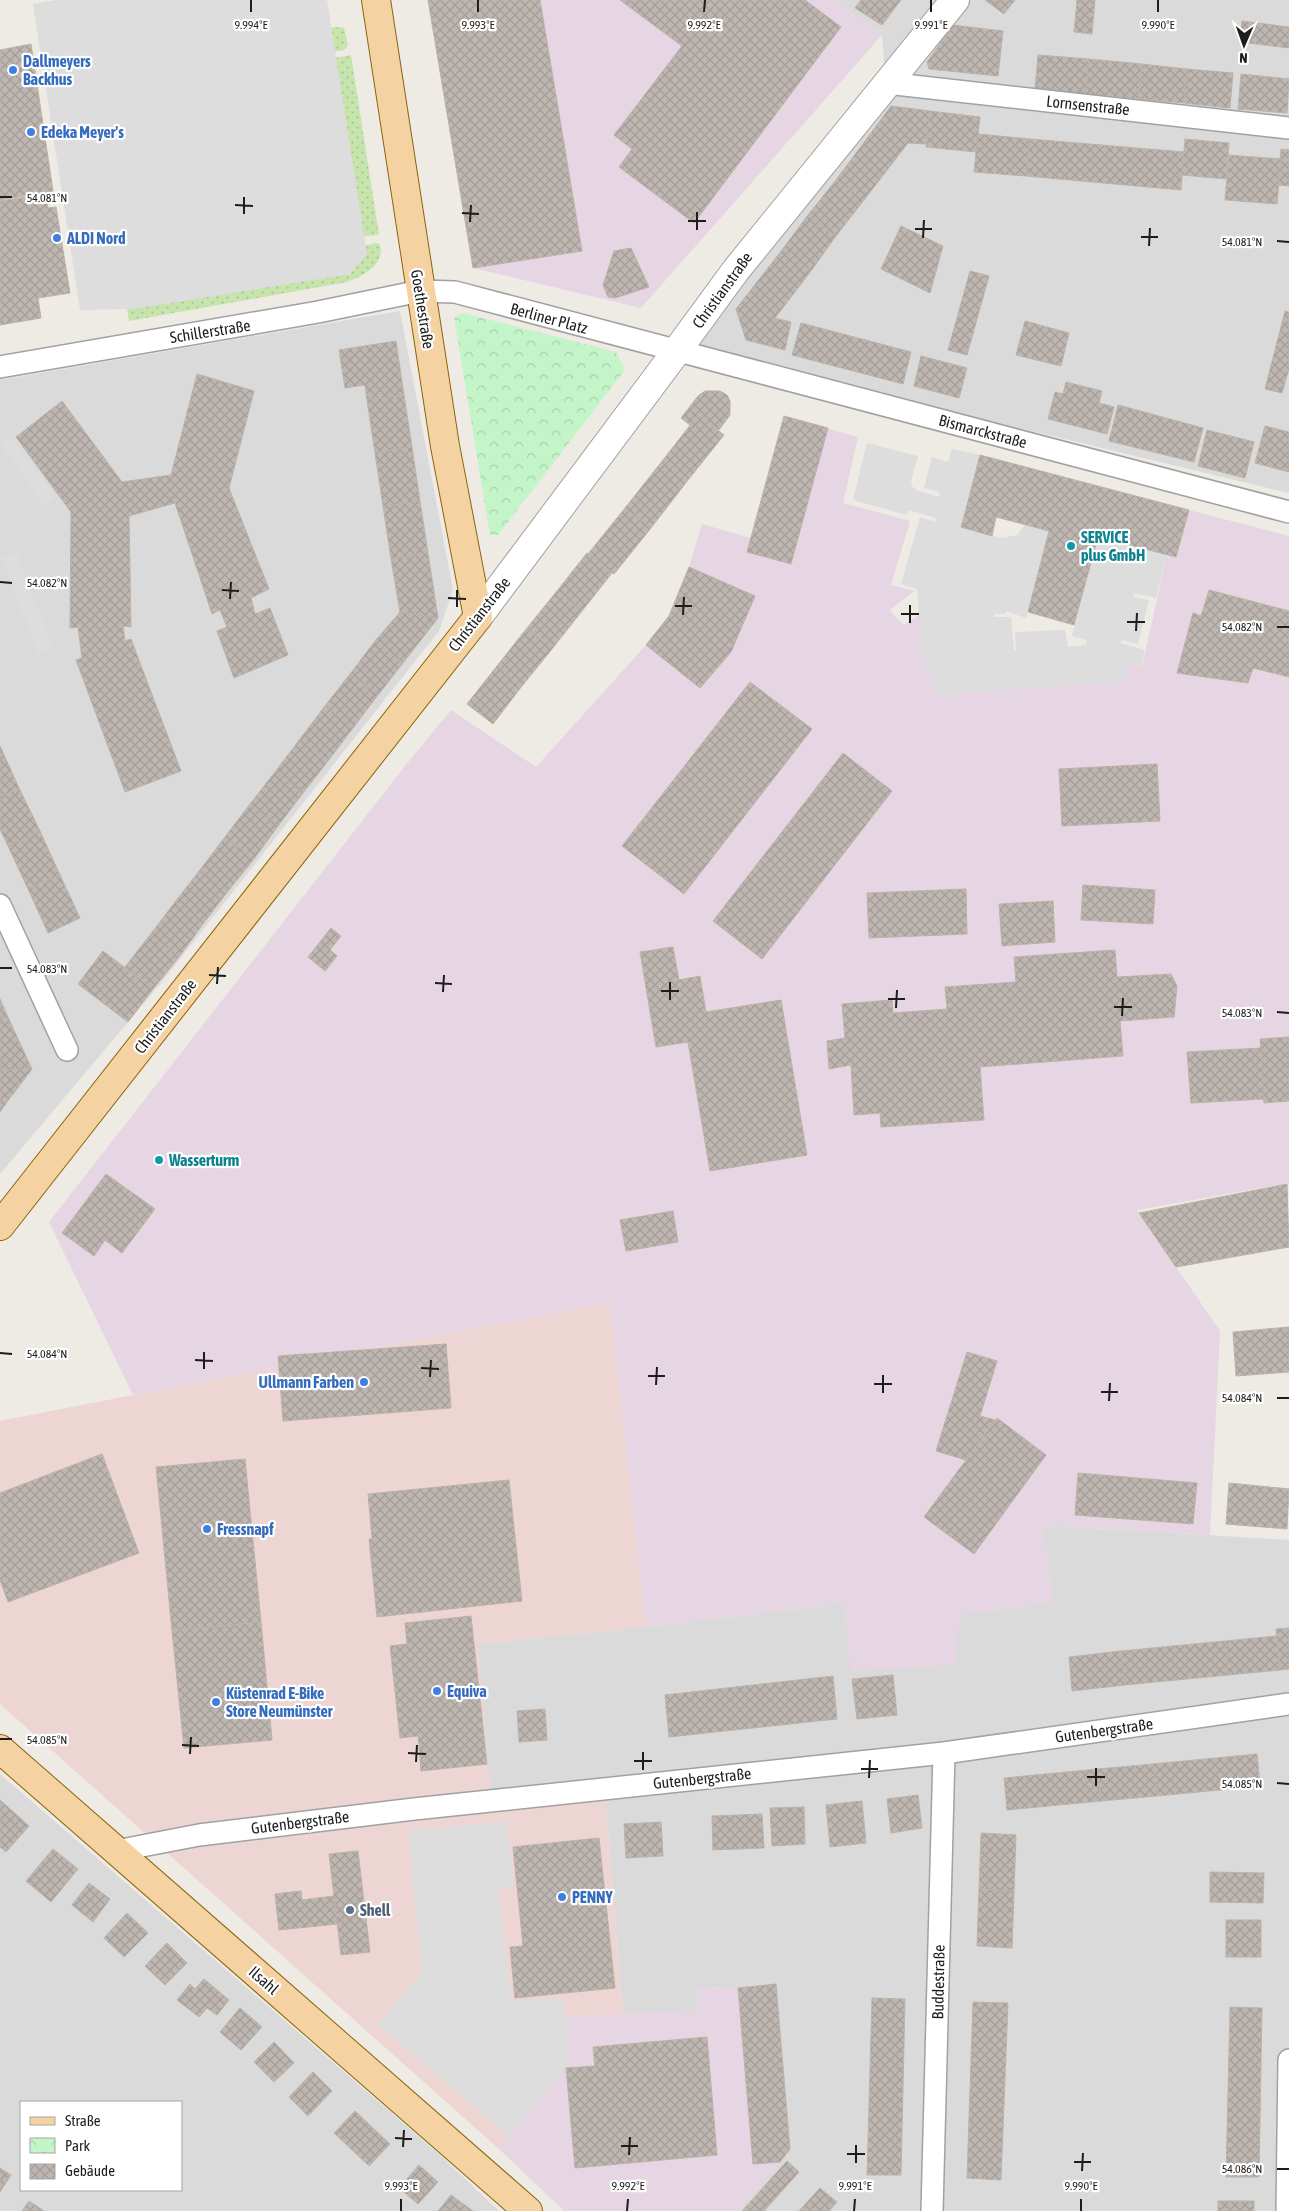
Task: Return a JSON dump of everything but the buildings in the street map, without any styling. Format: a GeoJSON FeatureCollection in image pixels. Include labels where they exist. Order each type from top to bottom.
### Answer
{"type":"FeatureCollection","features":[{"type":"Feature","properties":{"kind":"main road","name":"Goethestraße"},"geometry":{"type":"LineString","coordinates":[[376,0],[444,446],[478,617]]}},
{"type":"Feature","properties":{"kind":"main road","name":"Christianstraße"},"geometry":{"type":"LineString","coordinates":[[0,1226],[478,617]]}},
{"type":"Feature","properties":{"kind":"main road","name":"Ilsahl"},"geometry":{"type":"LineString","coordinates":[[0,1749],[413,2108],[528,2211]]}},
{"type":"Feature","properties":{"kind":"street","name":"Christianstraße"},"geometry":{"type":"LineString","coordinates":[[478,617],[736,270],[955,0]]}},
{"type":"Feature","properties":{"kind":"street","name":"Lornsenstraße"},"geometry":{"type":"LineString","coordinates":[[886,83],[1289,128]]}},
{"type":"Feature","properties":{"kind":"street","name":"Berliner Platz"},"geometry":{"type":"LineString","coordinates":[[420,291],[455,292],[676,352]]}},
{"type":"Feature","properties":{"kind":"street","name":"Schillerstraße"},"geometry":{"type":"LineString","coordinates":[[0,367],[308,314],[420,291]]}},
{"type":"Feature","properties":{"kind":"street","name":"Bismarckstraße"},"geometry":{"type":"LineString","coordinates":[[676,352],[969,426],[1289,512]]}},
{"type":"Feature","properties":{"kind":"street"},"geometry":{"type":"LineString","coordinates":[[0,905],[67,1050]]}},
{"type":"Feature","properties":{"kind":"street","name":"Gutenbergstraße"},"geometry":{"type":"LineString","coordinates":[[116,1851],[199,1835],[310,1821],[944,1753],[1289,1704]]}},
{"type":"Feature","properties":{"kind":"street","name":"Buddestraße"},"geometry":{"type":"LineString","coordinates":[[932,2211],[944,1753]]}},
{"type":"Feature","properties":{"kind":"street"},"geometry":{"type":"LineString","coordinates":[[1287,2211],[1289,2060]]}},
{"type":"Feature","properties":{"kind":"shaded area"},"geometry":{"type":"Polygon","coordinates":[[[56,0],[327,0],[367,254],[350,274],[133,309],[80,310],[33,4],[56,0]]]}},
{"type":"Feature","properties":{"kind":"shaded area"},"geometry":{"type":"Polygon","coordinates":[[[428,0],[834,0],[882,35],[641,308],[473,268],[428,0]]]}},
{"type":"Feature","properties":{"kind":"shaded area"},"geometry":{"type":"Polygon","coordinates":[[[834,0],[1289,0],[1289,493],[974,417],[676,352],[886,83],[882,35],[834,0]]]}},
{"type":"Feature","properties":{"kind":"shaded area"},"geometry":{"type":"Polygon","coordinates":[[[400,311],[453,590],[439,631],[161,983],[0,1174],[0,380],[400,311]]]}},
{"type":"Feature","properties":{"kind":"shaded area"},"geometry":{"type":"Polygon","coordinates":[[[784,416],[858,437],[843,503],[910,521],[891,585],[914,591],[890,610],[903,625],[920,615],[923,660],[933,678],[935,695],[1126,663],[1142,666],[1167,555],[1176,557],[1189,510],[1289,536],[1289,1183],[1137,1210],[1220,1331],[1210,1535],[1044,1525],[1053,1603],[960,1615],[955,1665],[851,1671],[844,1603],[646,1627],[610,1302],[133,1395],[49,1222],[405,766],[451,710],[536,767],[646,645],[669,616],[689,567],[702,524],[751,538],[784,416]]]}},
{"type":"Feature","properties":{"kind":"shaded area"},"geometry":{"type":"Polygon","coordinates":[[[11,436],[56,497],[45,506],[0,444],[11,436]]]}},
{"type":"Feature","properties":{"kind":"shaded area"},"geometry":{"type":"Polygon","coordinates":[[[867,443],[918,456],[911,481],[912,486],[916,490],[939,497],[940,492],[924,488],[932,457],[948,462],[952,449],[980,455],[962,527],[1002,538],[1017,535],[1025,525],[1049,531],[1026,618],[1006,611],[1005,614],[994,614],[994,617],[1011,617],[1014,650],[1016,650],[1015,632],[1065,630],[1068,647],[1086,645],[1087,640],[1072,636],[1098,537],[1167,555],[1156,598],[1134,593],[1134,597],[1149,600],[1138,644],[1122,640],[1121,643],[1145,650],[1141,666],[1126,663],[1127,681],[934,695],[933,678],[923,660],[917,589],[901,584],[920,517],[935,522],[936,518],[908,510],[907,515],[853,500],[867,443]]]}},
{"type":"Feature","properties":{"kind":"shaded area"},"geometry":{"type":"Polygon","coordinates":[[[16,552],[54,648],[39,654],[1,558],[16,552]]]}},
{"type":"Feature","properties":{"kind":"shaded area"},"geometry":{"type":"Polygon","coordinates":[[[610,1302],[646,1627],[478,1644],[492,1807],[605,1795],[623,2014],[566,2017],[568,2065],[499,2149],[0,1704],[0,1421],[610,1302]]]}},
{"type":"Feature","properties":{"kind":"shaded area"},"geometry":{"type":"Polygon","coordinates":[[[1044,1525],[1289,1540],[1289,2211],[738,2211],[790,2149],[776,1985],[738,1988],[698,1987],[697,2010],[623,2014],[605,1795],[492,1807],[477,1644],[646,1627],[844,1603],[955,1665],[959,1615],[1044,1525]]]}},
{"type":"Feature","properties":{"kind":"shaded area"},"geometry":{"type":"Polygon","coordinates":[[[0,1774],[441,2156],[499,2211],[0,2211],[0,1774]]]}},
{"type":"Feature","properties":{"kind":"shaded area"},"geometry":{"type":"Polygon","coordinates":[[[507,1821],[514,1887],[498,1889],[512,2001],[563,1998],[566,2017],[568,2065],[509,2137],[378,2024],[422,1973],[408,1831],[507,1821]]]}},
{"type":"Feature","properties":{"kind":"shaded area"},"geometry":{"type":"Polygon","coordinates":[[[776,1984],[790,2149],[738,2211],[564,2211],[499,2149],[568,2065],[566,2017],[696,2010],[698,1987],[738,1988],[776,1984]]]}},
{"type":"Feature","properties":{"kind":"green space"},"geometry":{"type":"Polygon","coordinates":[[[336,27],[344,28],[348,45],[344,50],[318,54],[258,40],[336,27]]]}},
{"type":"Feature","properties":{"kind":"green space"},"geometry":{"type":"Polygon","coordinates":[[[351,55],[379,235],[363,236],[318,61],[351,55]]]}},
{"type":"Feature","properties":{"kind":"green space"},"geometry":{"type":"Polygon","coordinates":[[[377,243],[380,245],[381,252],[376,264],[366,273],[347,282],[129,321],[125,297],[377,243]]]}},
{"type":"Feature","properties":{"kind":"green space"},"geometry":{"type":"Polygon","coordinates":[[[463,313],[616,352],[625,370],[498,535],[490,535],[454,317],[463,313]]]}},
{"type":"Feature","properties":{"kind":"place","name":"Dallmeyers Backhus"},"geometry":{"type":"Point","coordinates":[13,70]}},
{"type":"Feature","properties":{"kind":"place","name":"Edeka Meyer's"},"geometry":{"type":"Point","coordinates":[31,132]}},
{"type":"Feature","properties":{"kind":"place","name":"ALDI Nord"},"geometry":{"type":"Point","coordinates":[57,238]}},
{"type":"Feature","properties":{"kind":"place","name":"SERVICE plus GmbH"},"geometry":{"type":"Point","coordinates":[1071,546]}},
{"type":"Feature","properties":{"kind":"place","name":"Wasserturm"},"geometry":{"type":"Point","coordinates":[159,1160]}},
{"type":"Feature","properties":{"kind":"place","name":"Ullmann Farben"},"geometry":{"type":"Point","coordinates":[364,1382]}},
{"type":"Feature","properties":{"kind":"place","name":"Fressnapf"},"geometry":{"type":"Point","coordinates":[207,1529]}},
{"type":"Feature","properties":{"kind":"place","name":"Equiva"},"geometry":{"type":"Point","coordinates":[437,1691]}},
{"type":"Feature","properties":{"kind":"place","name":"Küstenrad E-Bike Store Neumünster"},"geometry":{"type":"Point","coordinates":[216,1702]}},
{"type":"Feature","properties":{"kind":"place","name":"PENNY"},"geometry":{"type":"Point","coordinates":[562,1897]}},
{"type":"Feature","properties":{"kind":"place","name":"Shell"},"geometry":{"type":"Point","coordinates":[350,1910]}}]}
